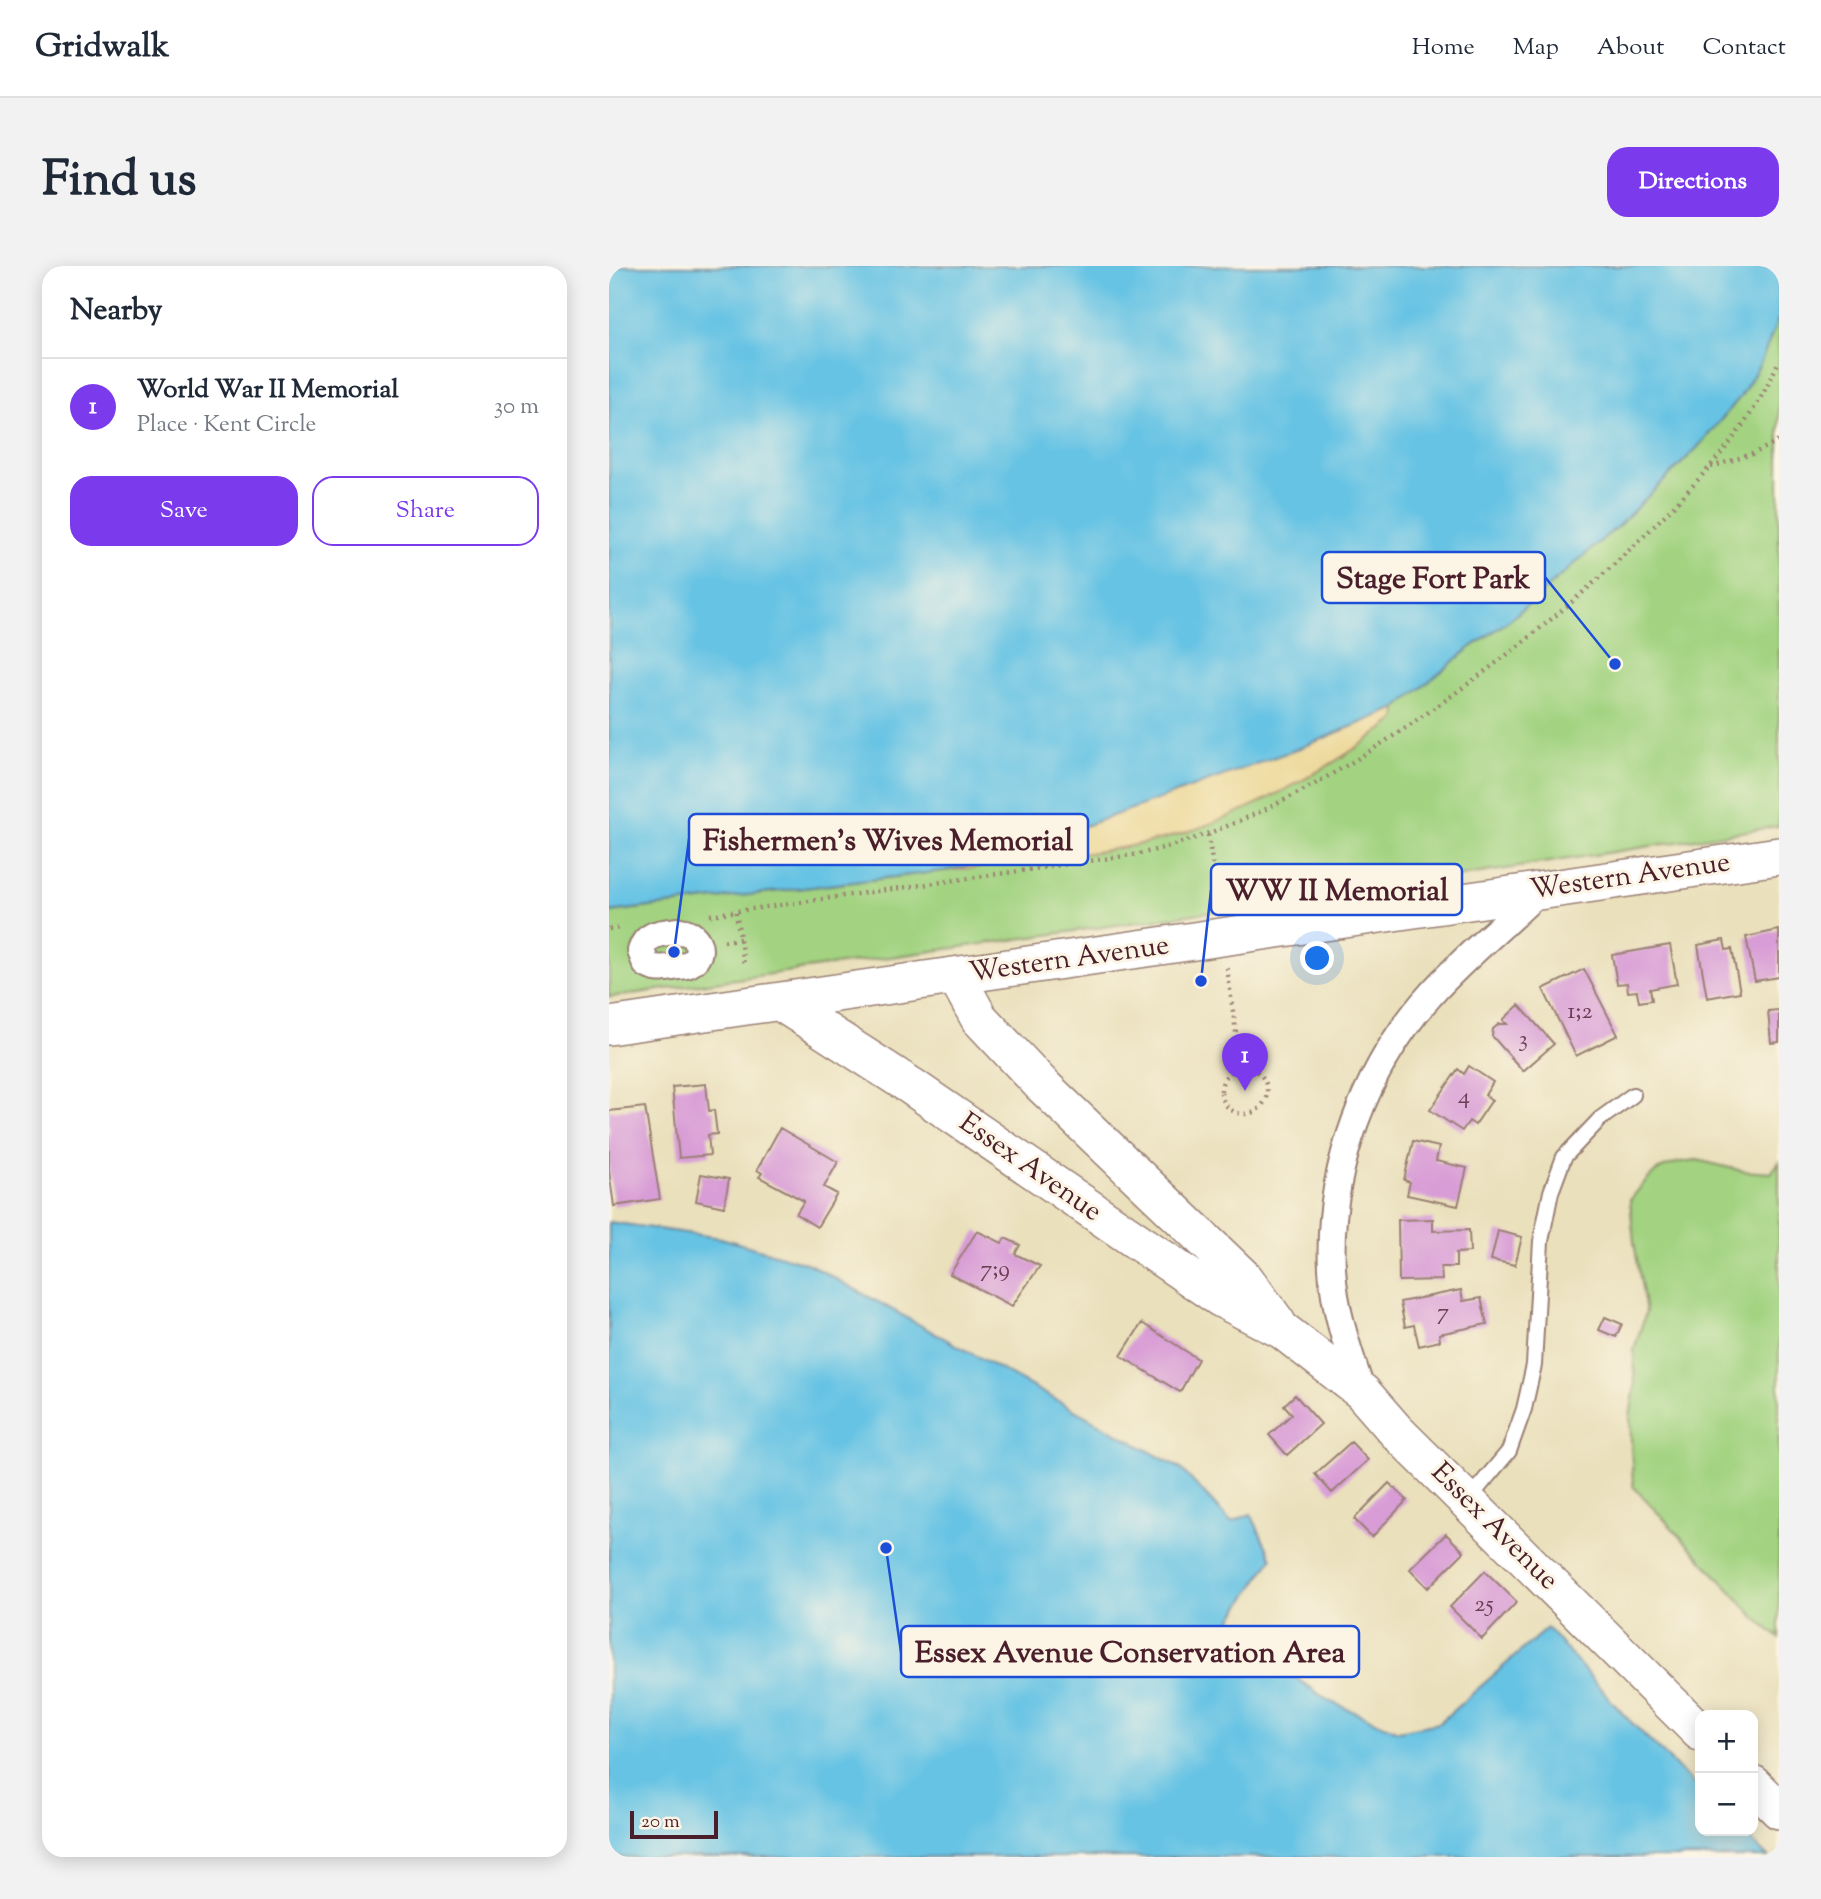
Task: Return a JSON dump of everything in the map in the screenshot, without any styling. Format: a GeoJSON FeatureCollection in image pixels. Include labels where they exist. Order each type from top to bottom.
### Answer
{"type":"FeatureCollection","features":[{"type":"Feature","properties":{"kind":"street","name":"Western Avenue"},"geometry":{"type":"LineString","coordinates":[[609,1026],[1779,856]]}},
{"type":"Feature","properties":{"kind":"street"},"geometry":{"type":"LineString","coordinates":[[1362,1392],[1349,1353],[1332,1269],[1336,1198],[1350,1135],[1378,1070],[1431,994],[1541,890]]}},
{"type":"Feature","properties":{"kind":"street","name":"Essex Avenue"},"geometry":{"type":"LineString","coordinates":[[955,976],[979,1018],[1042,1085],[1245,1279],[1282,1330]]}},
{"type":"Feature","properties":{"kind":"street","name":"Essex Avenue"},"geometry":{"type":"LineString","coordinates":[[780,1002],[911,1086],[1220,1298],[1282,1330],[1362,1392],[1397,1431],[1695,1727]]}},
{"type":"Feature","properties":{"kind":"street"},"geometry":{"type":"LineString","coordinates":[[1758,1789],[1779,1810]]}},
{"type":"Feature","properties":{"kind":"lane"},"geometry":{"type":"LineString","coordinates":[[1468,1501],[1509,1451],[1524,1409],[1534,1365],[1541,1241],[1551,1192],[1564,1157],[1600,1119],[1633,1095]]}},
{"type":"Feature","properties":{"kind":"path"},"geometry":{"type":"LineString","coordinates":[[688,924],[736,912],[1081,864],[1170,847],[1252,816],[1297,793],[1382,744],[1506,657],[1594,585],[1709,468],[1753,408],[1779,360]]}},
{"type":"Feature","properties":{"kind":"path"},"geometry":{"type":"LineString","coordinates":[[1709,468],[1752,454],[1779,441]]}},
{"type":"Feature","properties":{"kind":"path"},"geometry":{"type":"LineString","coordinates":[[1207,835],[1218,898]]}},
{"type":"Feature","properties":{"kind":"path"},"geometry":{"type":"LineString","coordinates":[[736,912],[744,965]]}},
{"type":"Feature","properties":{"kind":"path"},"geometry":{"type":"LineString","coordinates":[[609,929],[634,926]]}},
{"type":"Feature","properties":{"kind":"path"},"geometry":{"type":"LineString","coordinates":[[1227,970],[1241,1068]]}},
{"type":"Feature","properties":{"kind":"path"},"geometry":{"type":"LineString","coordinates":[[1241,1068],[1256,1071],[1264,1078],[1267,1087],[1266,1099],[1260,1108],[1243,1115],[1232,1112],[1223,1104],[1220,1094],[1221,1083],[1227,1075],[1241,1068]]}},
{"type":"Feature","properties":{"kind":"green space"},"geometry":{"type":"Polygon","coordinates":[[[1779,317],[1779,826],[1461,876],[609,997],[609,912],[943,871],[1470,648],[1511,619],[1618,526],[1697,448],[1741,396],[1779,317]]]}},
{"type":"Feature","properties":{"kind":"green space"},"geometry":{"type":"Polygon","coordinates":[[[1697,1160],[1743,1171],[1771,1173],[1779,1162],[1779,1638],[1758,1620],[1633,1486],[1630,1417],[1635,1387],[1634,1350],[1646,1312],[1630,1200],[1658,1170],[1697,1160]]]}},
{"type":"Feature","properties":{"kind":"sand"},"geometry":{"type":"Polygon","coordinates":[[[1397,708],[1396,719],[1318,772],[1227,817],[1198,828],[1170,837],[1102,851],[943,871],[1033,845],[1260,762],[1397,708]]]}},
{"type":"Feature","properties":{"kind":"water"},"geometry":{"type":"Polygon","coordinates":[[[609,266],[1779,266],[1779,317],[1760,364],[1741,396],[1697,448],[1618,526],[1511,619],[1470,648],[1397,708],[1300,748],[982,863],[943,871],[609,912],[609,266]]]}},
{"type":"Feature","properties":{"kind":"water"},"geometry":{"type":"Polygon","coordinates":[[[609,1222],[721,1238],[809,1264],[1180,1468],[1231,1522],[1251,1514],[1272,1559],[1225,1629],[1329,1701],[1398,1731],[1439,1723],[1547,1628],[1624,1715],[1695,1785],[1695,1836],[1746,1836],[1768,1857],[609,1857],[609,1222]]]}},
{"type":"Feature","properties":{"kind":"building"},"geometry":{"type":"Polygon","coordinates":[[[1779,930],[1779,977],[1755,981],[1746,937],[1779,930]]]}},
{"type":"Feature","properties":{"kind":"building"},"geometry":{"type":"Polygon","coordinates":[[[1724,940],[1726,950],[1732,949],[1740,992],[1707,998],[1698,945],[1724,940]]]}},
{"type":"Feature","properties":{"kind":"building"},"geometry":{"type":"Polygon","coordinates":[[[1670,945],[1677,984],[1650,989],[1652,1000],[1639,1002],[1637,991],[1628,992],[1627,983],[1617,984],[1612,955],[1670,945]]]}},
{"type":"Feature","properties":{"kind":"building"},"geometry":{"type":"Polygon","coordinates":[[[1584,969],[1618,1035],[1576,1056],[1543,989],[1584,969]]]}},
{"type":"Feature","properties":{"kind":"building"},"geometry":{"type":"Polygon","coordinates":[[[1519,1005],[1554,1044],[1523,1071],[1492,1036],[1493,1029],[1499,1024],[1507,1024],[1503,1020],[1519,1005]]]}},
{"type":"Feature","properties":{"kind":"building"},"geometry":{"type":"Polygon","coordinates":[[[1779,1010],[1779,1042],[1771,1043],[1768,1011],[1779,1010]]]}},
{"type":"Feature","properties":{"kind":"building"},"geometry":{"type":"Polygon","coordinates":[[[1469,1066],[1493,1082],[1485,1095],[1492,1100],[1475,1125],[1469,1121],[1462,1131],[1430,1110],[1458,1069],[1464,1074],[1469,1066]]]}},
{"type":"Feature","properties":{"kind":"building"},"geometry":{"type":"Polygon","coordinates":[[[706,1084],[709,1111],[714,1110],[717,1134],[708,1135],[710,1155],[679,1158],[672,1087],[706,1084]]]}},
{"type":"Feature","properties":{"kind":"building"},"geometry":{"type":"Polygon","coordinates":[[[645,1107],[660,1199],[614,1206],[609,1171],[609,1111],[645,1107]]]}},
{"type":"Feature","properties":{"kind":"building"},"geometry":{"type":"Polygon","coordinates":[[[780,1128],[838,1162],[824,1187],[837,1194],[817,1227],[796,1214],[804,1201],[759,1177],[762,1173],[757,1170],[780,1128]]]}},
{"type":"Feature","properties":{"kind":"building"},"geometry":{"type":"Polygon","coordinates":[[[1413,1141],[1439,1147],[1436,1161],[1467,1168],[1458,1206],[1407,1195],[1410,1182],[1404,1180],[1413,1141]]]}},
{"type":"Feature","properties":{"kind":"building"},"geometry":{"type":"Polygon","coordinates":[[[701,1174],[729,1179],[724,1207],[696,1201],[701,1174]]]}},
{"type":"Feature","properties":{"kind":"building"},"geometry":{"type":"Polygon","coordinates":[[[1433,1219],[1433,1231],[1469,1230],[1470,1252],[1456,1253],[1456,1267],[1441,1267],[1442,1280],[1399,1281],[1398,1220],[1433,1219]]]}},
{"type":"Feature","properties":{"kind":"building"},"geometry":{"type":"Polygon","coordinates":[[[977,1231],[1002,1243],[1005,1238],[1020,1245],[1015,1254],[1040,1266],[1012,1306],[950,1274],[977,1231]]]}},
{"type":"Feature","properties":{"kind":"building"},"geometry":{"type":"Polygon","coordinates":[[[1498,1231],[1522,1237],[1515,1265],[1491,1260],[1498,1231]]]}},
{"type":"Feature","properties":{"kind":"building"},"geometry":{"type":"Polygon","coordinates":[[[1461,1290],[1463,1301],[1481,1298],[1487,1324],[1439,1334],[1440,1341],[1419,1346],[1414,1325],[1405,1327],[1400,1302],[1461,1290]]]}},
{"type":"Feature","properties":{"kind":"building"},"geometry":{"type":"Polygon","coordinates":[[[1605,1317],[1622,1324],[1616,1337],[1599,1330],[1605,1317]]]}},
{"type":"Feature","properties":{"kind":"building"},"geometry":{"type":"Polygon","coordinates":[[[1142,1323],[1198,1359],[1180,1392],[1121,1356],[1142,1323]]]}},
{"type":"Feature","properties":{"kind":"building"},"geometry":{"type":"Polygon","coordinates":[[[1295,1395],[1321,1424],[1287,1455],[1269,1435],[1292,1414],[1284,1405],[1295,1395]]]}},
{"type":"Feature","properties":{"kind":"building"},"geometry":{"type":"Polygon","coordinates":[[[1351,1442],[1368,1460],[1332,1493],[1315,1474],[1351,1442]]]}},
{"type":"Feature","properties":{"kind":"building"},"geometry":{"type":"Polygon","coordinates":[[[1389,1483],[1407,1500],[1372,1537],[1354,1519],[1389,1483]]]}},
{"type":"Feature","properties":{"kind":"building"},"geometry":{"type":"Polygon","coordinates":[[[1446,1534],[1464,1552],[1428,1588],[1410,1569],[1446,1534]]]}},
{"type":"Feature","properties":{"kind":"building"},"geometry":{"type":"Polygon","coordinates":[[[1485,1571],[1517,1602],[1482,1639],[1450,1607],[1485,1571]]]}},
{"type":"Feature","properties":{"kind":"place","name":"Stage Fort Park"},"geometry":{"type":"Point","coordinates":[1615,664]}},
{"type":"Feature","properties":{"kind":"place","name":"Fishermen's Wives Memorial"},"geometry":{"type":"Point","coordinates":[674,952]}},
{"type":"Feature","properties":{"kind":"place","name":"WW II Memorial"},"geometry":{"type":"Point","coordinates":[1201,981]}},
{"type":"Feature","properties":{"kind":"place","name":"World War II Memorial"},"geometry":{"type":"Point","coordinates":[1245,1091]}},
{"type":"Feature","properties":{"kind":"place","name":"Essex Avenue Conservation Area"},"geometry":{"type":"Point","coordinates":[886,1548]}}]}
